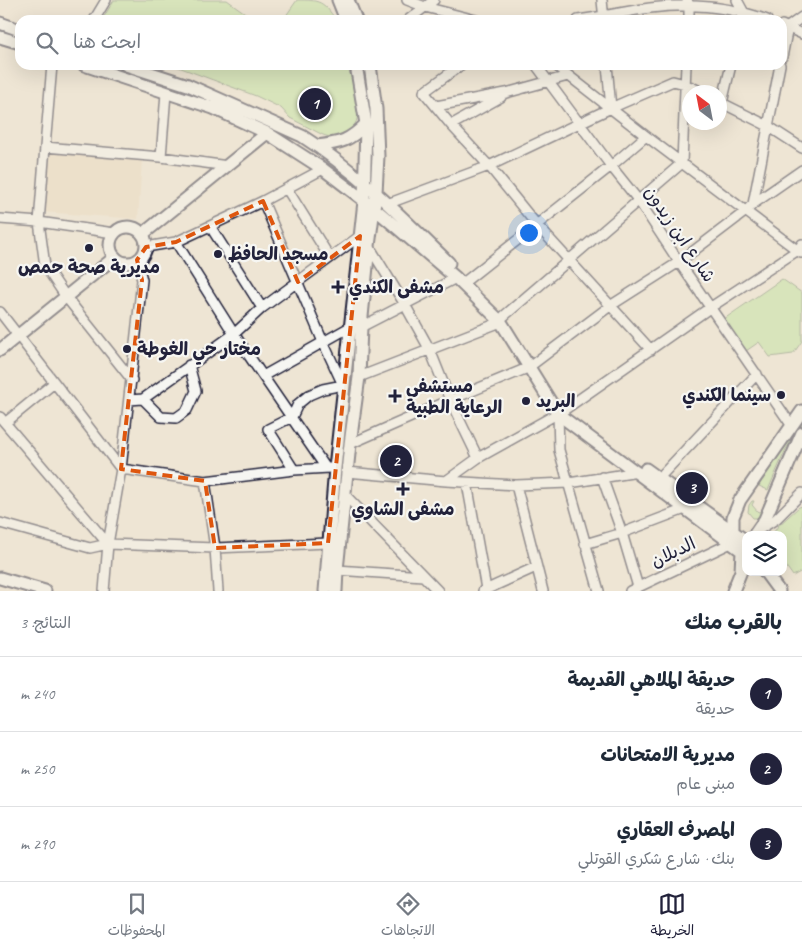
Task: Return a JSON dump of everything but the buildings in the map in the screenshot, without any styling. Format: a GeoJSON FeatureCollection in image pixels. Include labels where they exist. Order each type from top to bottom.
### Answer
{"type":"FeatureCollection","features":[{"type":"Feature","properties":{"kind":"main road"},"geometry":{"type":"LineString","coordinates":[[339,1],[344,15]]}},
{"type":"Feature","properties":{"kind":"main road"},"geometry":{"type":"LineString","coordinates":[[339,1],[352,15]]}},
{"type":"Feature","properties":{"kind":"main road"},"geometry":{"type":"LineString","coordinates":[[0,24],[15,28]]}},
{"type":"Feature","properties":{"kind":"main road"},"geometry":{"type":"LineString","coordinates":[[0,37],[15,42]]}},
{"type":"Feature","properties":{"kind":"main road"},"geometry":{"type":"LineString","coordinates":[[99,70],[212,108],[267,133],[323,169],[461,279]]}},
{"type":"Feature","properties":{"kind":"main road"},"geometry":{"type":"LineString","coordinates":[[142,70],[188,85],[302,136],[317,146],[376,193],[502,319],[561,412],[685,509],[742,544]]}},
{"type":"Feature","properties":{"kind":"main road"},"geometry":{"type":"LineString","coordinates":[[326,591],[330,468],[343,385],[356,327],[369,246],[369,205],[365,184],[366,124],[357,70]]}},
{"type":"Feature","properties":{"kind":"main road"},"geometry":{"type":"LineString","coordinates":[[336,591],[350,444],[359,377],[356,327],[360,236],[369,205],[376,193],[378,156],[376,109],[371,70]]}},
{"type":"Feature","properties":{"kind":"main road"},"geometry":{"type":"LineString","coordinates":[[317,146],[345,141],[353,137],[366,124]]}},
{"type":"Feature","properties":{"kind":"main road"},"geometry":{"type":"LineString","coordinates":[[143,234],[267,133]]}},
{"type":"Feature","properties":{"kind":"main road"},"geometry":{"type":"LineString","coordinates":[[129,226],[143,234],[146,247],[141,257],[137,260],[125,262],[115,257],[110,248],[114,233],[129,226]]}},
{"type":"Feature","properties":{"kind":"main road"},"geometry":{"type":"LineString","coordinates":[[0,350],[115,257]]}},
{"type":"Feature","properties":{"kind":"main road"},"geometry":{"type":"LineString","coordinates":[[732,538],[733,517],[740,500],[802,411]]}},
{"type":"Feature","properties":{"kind":"main road"},"geometry":{"type":"LineString","coordinates":[[561,412],[659,478],[732,538]]}},
{"type":"Feature","properties":{"kind":"main road"},"geometry":{"type":"LineString","coordinates":[[757,531],[765,519],[802,433]]}},
{"type":"Feature","properties":{"kind":"main road"},"geometry":{"type":"LineString","coordinates":[[733,517],[738,527],[747,531]]}},
{"type":"Feature","properties":{"kind":"main road"},"geometry":{"type":"LineString","coordinates":[[733,591],[742,572]]}},
{"type":"Feature","properties":{"kind":"main road"},"geometry":{"type":"LineString","coordinates":[[768,576],[779,591]]}},
{"type":"Feature","properties":{"kind":"main road"},"geometry":{"type":"LineString","coordinates":[[0,578],[45,591]]}},
{"type":"Feature","properties":{"kind":"street"},"geometry":{"type":"LineString","coordinates":[[97,15],[106,0]]}},
{"type":"Feature","properties":{"kind":"street"},"geometry":{"type":"LineString","coordinates":[[408,0],[424,7],[456,15]]}},
{"type":"Feature","properties":{"kind":"street"},"geometry":{"type":"LineString","coordinates":[[414,15],[434,0]]}},
{"type":"Feature","properties":{"kind":"street"},"geometry":{"type":"LineString","coordinates":[[602,0],[604,15]]}},
{"type":"Feature","properties":{"kind":"street"},"geometry":{"type":"LineString","coordinates":[[737,0],[742,15]]}},
{"type":"Feature","properties":{"kind":"street"},"geometry":{"type":"LineString","coordinates":[[613,15],[648,4],[688,2],[738,15]]}},
{"type":"Feature","properties":{"kind":"street"},"geometry":{"type":"LineString","coordinates":[[688,2],[688,15]]}},
{"type":"Feature","properties":{"kind":"street"},"geometry":{"type":"LineString","coordinates":[[787,25],[802,17]]}},
{"type":"Feature","properties":{"kind":"street"},"geometry":{"type":"LineString","coordinates":[[787,27],[802,34]]}},
{"type":"Feature","properties":{"kind":"street"},"geometry":{"type":"LineString","coordinates":[[52,70],[39,222],[45,266],[66,297],[132,380]]}},
{"type":"Feature","properties":{"kind":"street"},"geometry":{"type":"LineString","coordinates":[[453,70],[424,92],[489,166],[536,224],[651,350]]}},
{"type":"Feature","properties":{"kind":"street","name":"شارع ابن زيدون"},"geometry":{"type":"LineString","coordinates":[[540,70],[639,201],[792,426]]}},
{"type":"Feature","properties":{"kind":"street"},"geometry":{"type":"LineString","coordinates":[[446,481],[478,458],[561,412],[711,307],[801,249],[746,212],[561,70]]}},
{"type":"Feature","properties":{"kind":"street"},"geometry":{"type":"LineString","coordinates":[[608,70],[611,108]]}},
{"type":"Feature","properties":{"kind":"street"},"geometry":{"type":"LineString","coordinates":[[359,377],[430,350],[502,319],[682,163],[686,70]]}},
{"type":"Feature","properties":{"kind":"street"},"geometry":{"type":"LineString","coordinates":[[726,85],[730,70]]}},
{"type":"Feature","properties":{"kind":"street"},"geometry":{"type":"LineString","coordinates":[[753,204],[779,70]]}},
{"type":"Feature","properties":{"kind":"street"},"geometry":{"type":"LineString","coordinates":[[436,106],[506,94],[568,76]]}},
{"type":"Feature","properties":{"kind":"street"},"geometry":{"type":"LineString","coordinates":[[387,204],[489,166],[673,81],[685,84]]}},
{"type":"Feature","properties":{"kind":"street"},"geometry":{"type":"LineString","coordinates":[[161,156],[166,93]]}},
{"type":"Feature","properties":{"kind":"street"},"geometry":{"type":"LineString","coordinates":[[451,125],[506,94]]}},
{"type":"Feature","properties":{"kind":"street"},"geometry":{"type":"LineString","coordinates":[[727,105],[768,126],[802,148]]}},
{"type":"Feature","properties":{"kind":"street"},"geometry":{"type":"LineString","coordinates":[[263,376],[323,342],[404,303],[461,279],[536,224],[611,166],[646,136]]}},
{"type":"Feature","properties":{"kind":"street"},"geometry":{"type":"LineString","coordinates":[[46,147],[161,156],[228,166]]}},
{"type":"Feature","properties":{"kind":"street"},"geometry":{"type":"LineString","coordinates":[[146,247],[176,242],[263,201],[323,169]]}},
{"type":"Feature","properties":{"kind":"street"},"geometry":{"type":"LineString","coordinates":[[350,444],[532,365],[610,306],[679,262],[746,212],[753,204],[802,170]]}},
{"type":"Feature","properties":{"kind":"street"},"geometry":{"type":"LineString","coordinates":[[287,189],[330,258]]}},
{"type":"Feature","properties":{"kind":"street"},"geometry":{"type":"LineString","coordinates":[[263,201],[343,385],[309,395],[298,404],[292,417],[268,429],[294,470]]}},
{"type":"Feature","properties":{"kind":"street"},"geometry":{"type":"LineString","coordinates":[[0,219],[39,222],[114,233]]}},
{"type":"Feature","properties":{"kind":"street"},"geometry":{"type":"LineString","coordinates":[[210,226],[262,308]]}},
{"type":"Feature","properties":{"kind":"street"},"geometry":{"type":"LineString","coordinates":[[129,400],[143,399],[234,334],[262,308],[360,236]]}},
{"type":"Feature","properties":{"kind":"street"},"geometry":{"type":"LineString","coordinates":[[176,242],[234,334],[330,468]]}},
{"type":"Feature","properties":{"kind":"street"},"geometry":{"type":"LineString","coordinates":[[369,246],[430,350],[450,400],[478,458]]}},
{"type":"Feature","properties":{"kind":"street"},"geometry":{"type":"LineString","coordinates":[[104,591],[108,544],[121,469],[132,380],[142,280],[137,260]]}},
{"type":"Feature","properties":{"kind":"street"},"geometry":{"type":"LineString","coordinates":[[0,312],[121,469],[205,481],[294,470],[330,468]]}},
{"type":"Feature","properties":{"kind":"street"},"geometry":{"type":"LineString","coordinates":[[143,399],[161,417],[176,418],[187,410],[196,391],[189,365]]}},
{"type":"Feature","properties":{"kind":"street"},"geometry":{"type":"LineString","coordinates":[[659,478],[757,374]]}},
{"type":"Feature","properties":{"kind":"street"},"geometry":{"type":"LineString","coordinates":[[54,383],[2,420],[108,544]]}},
{"type":"Feature","properties":{"kind":"street"},"geometry":{"type":"LineString","coordinates":[[561,412],[559,450],[599,591]]}},
{"type":"Feature","properties":{"kind":"street"},"geometry":{"type":"LineString","coordinates":[[348,472],[446,481],[516,484],[569,483],[638,472]]}},
{"type":"Feature","properties":{"kind":"street"},"geometry":{"type":"LineString","coordinates":[[602,478],[622,532],[634,589]]}},
{"type":"Feature","properties":{"kind":"street"},"geometry":{"type":"LineString","coordinates":[[205,481],[215,548],[218,591]]}},
{"type":"Feature","properties":{"kind":"street"},"geometry":{"type":"LineString","coordinates":[[467,482],[484,590],[536,568]]}},
{"type":"Feature","properties":{"kind":"street"},"geometry":{"type":"LineString","coordinates":[[516,484],[543,591]]}},
{"type":"Feature","properties":{"kind":"street"},"geometry":{"type":"LineString","coordinates":[[759,531],[776,520],[802,493]]}},
{"type":"Feature","properties":{"kind":"street"},"geometry":{"type":"LineString","coordinates":[[345,496],[438,591]]}},
{"type":"Feature","properties":{"kind":"street"},"geometry":{"type":"LineString","coordinates":[[586,544],[685,509]]}},
{"type":"Feature","properties":{"kind":"street"},"geometry":{"type":"LineString","coordinates":[[0,523],[90,548],[108,544],[215,548],[328,543]]}},
{"type":"Feature","properties":{"kind":"street","name":"الدبلان"},"geometry":{"type":"LineString","coordinates":[[634,589],[732,538]]}},
{"type":"Feature","properties":{"kind":"street"},"geometry":{"type":"LineString","coordinates":[[337,570],[422,576]]}},
{"type":"Feature","properties":{"kind":"highlighted area"},"geometry":{"type":"Polygon","coordinates":[[[263,201],[298,282],[360,236],[328,543],[215,548],[205,481],[121,469],[142,280],[137,260],[146,247],[176,242],[263,201]]]}},
{"type":"Feature","properties":{"kind":"shaded area"},"geometry":{"type":"Polygon","coordinates":[[[48,153],[142,159],[138,219],[43,212],[48,153]]]}},
{"type":"Feature","properties":{"kind":"green space"},"geometry":{"type":"Polygon","coordinates":[[[114,0],[227,0],[248,15],[105,15],[114,0]]]}},
{"type":"Feature","properties":{"kind":"green space"},"geometry":{"type":"Polygon","coordinates":[[[297,0],[311,0],[324,5],[332,15],[286,15],[297,0]]]}},
{"type":"Feature","properties":{"kind":"green space"},"geometry":{"type":"Polygon","coordinates":[[[186,70],[349,70],[356,95],[357,118],[355,124],[347,133],[336,139],[323,135],[290,118],[281,108],[256,96],[186,70]]]}},
{"type":"Feature","properties":{"kind":"green space"},"geometry":{"type":"Polygon","coordinates":[[[782,279],[802,293],[802,341],[793,354],[770,357],[759,342],[746,351],[724,319],[782,279]]]}},
{"type":"Feature","properties":{"kind":"green space"},"geometry":{"type":"Polygon","coordinates":[[[802,414],[802,425],[786,449],[768,490],[759,486],[787,437],[802,414]]]}},
{"type":"Feature","properties":{"kind":"green space"},"geometry":{"type":"Polygon","coordinates":[[[752,501],[754,501],[752,505],[758,512],[763,510],[764,503],[766,505],[759,518],[753,518],[748,512],[752,501]]]}},
{"type":"Feature","properties":{"kind":"green space"},"geometry":{"type":"Polygon","coordinates":[[[802,506],[802,571],[793,576],[787,568],[787,531],[775,531],[802,506]]]}},
{"type":"Feature","properties":{"kind":"place","name":"حديقة الملاهي القديمة"},"geometry":{"type":"Point","coordinates":[315,104]}},
{"type":"Feature","properties":{"kind":"place","name":"مديرية صحة حمص"},"geometry":{"type":"Point","coordinates":[89,248]}},
{"type":"Feature","properties":{"kind":"place","name":"مسجد الحافظ"},"geometry":{"type":"Point","coordinates":[218,254]}},
{"type":"Feature","properties":{"kind":"place","name":"مشفى الكندي"},"geometry":{"type":"Point","coordinates":[338,287]}},
{"type":"Feature","properties":{"kind":"place","name":"مختار حي الغوطة"},"geometry":{"type":"Point","coordinates":[127,349]}},
{"type":"Feature","properties":{"kind":"place","name":"سينما الكندي"},"geometry":{"type":"Point","coordinates":[781,395]}},
{"type":"Feature","properties":{"kind":"place","name":"مستشفى الرعاية الطبية"},"geometry":{"type":"Point","coordinates":[395,396]}},
{"type":"Feature","properties":{"kind":"place","name":"البريد"},"geometry":{"type":"Point","coordinates":[526,401]}},
{"type":"Feature","properties":{"kind":"place","name":"مديرية الامتحانات"},"geometry":{"type":"Point","coordinates":[396,461]}},
{"type":"Feature","properties":{"kind":"place","name":"المصرف العقاري"},"geometry":{"type":"Point","coordinates":[692,488]}},
{"type":"Feature","properties":{"kind":"place","name":"مشفى الشاوي"},"geometry":{"type":"Point","coordinates":[403,489]}}]}
